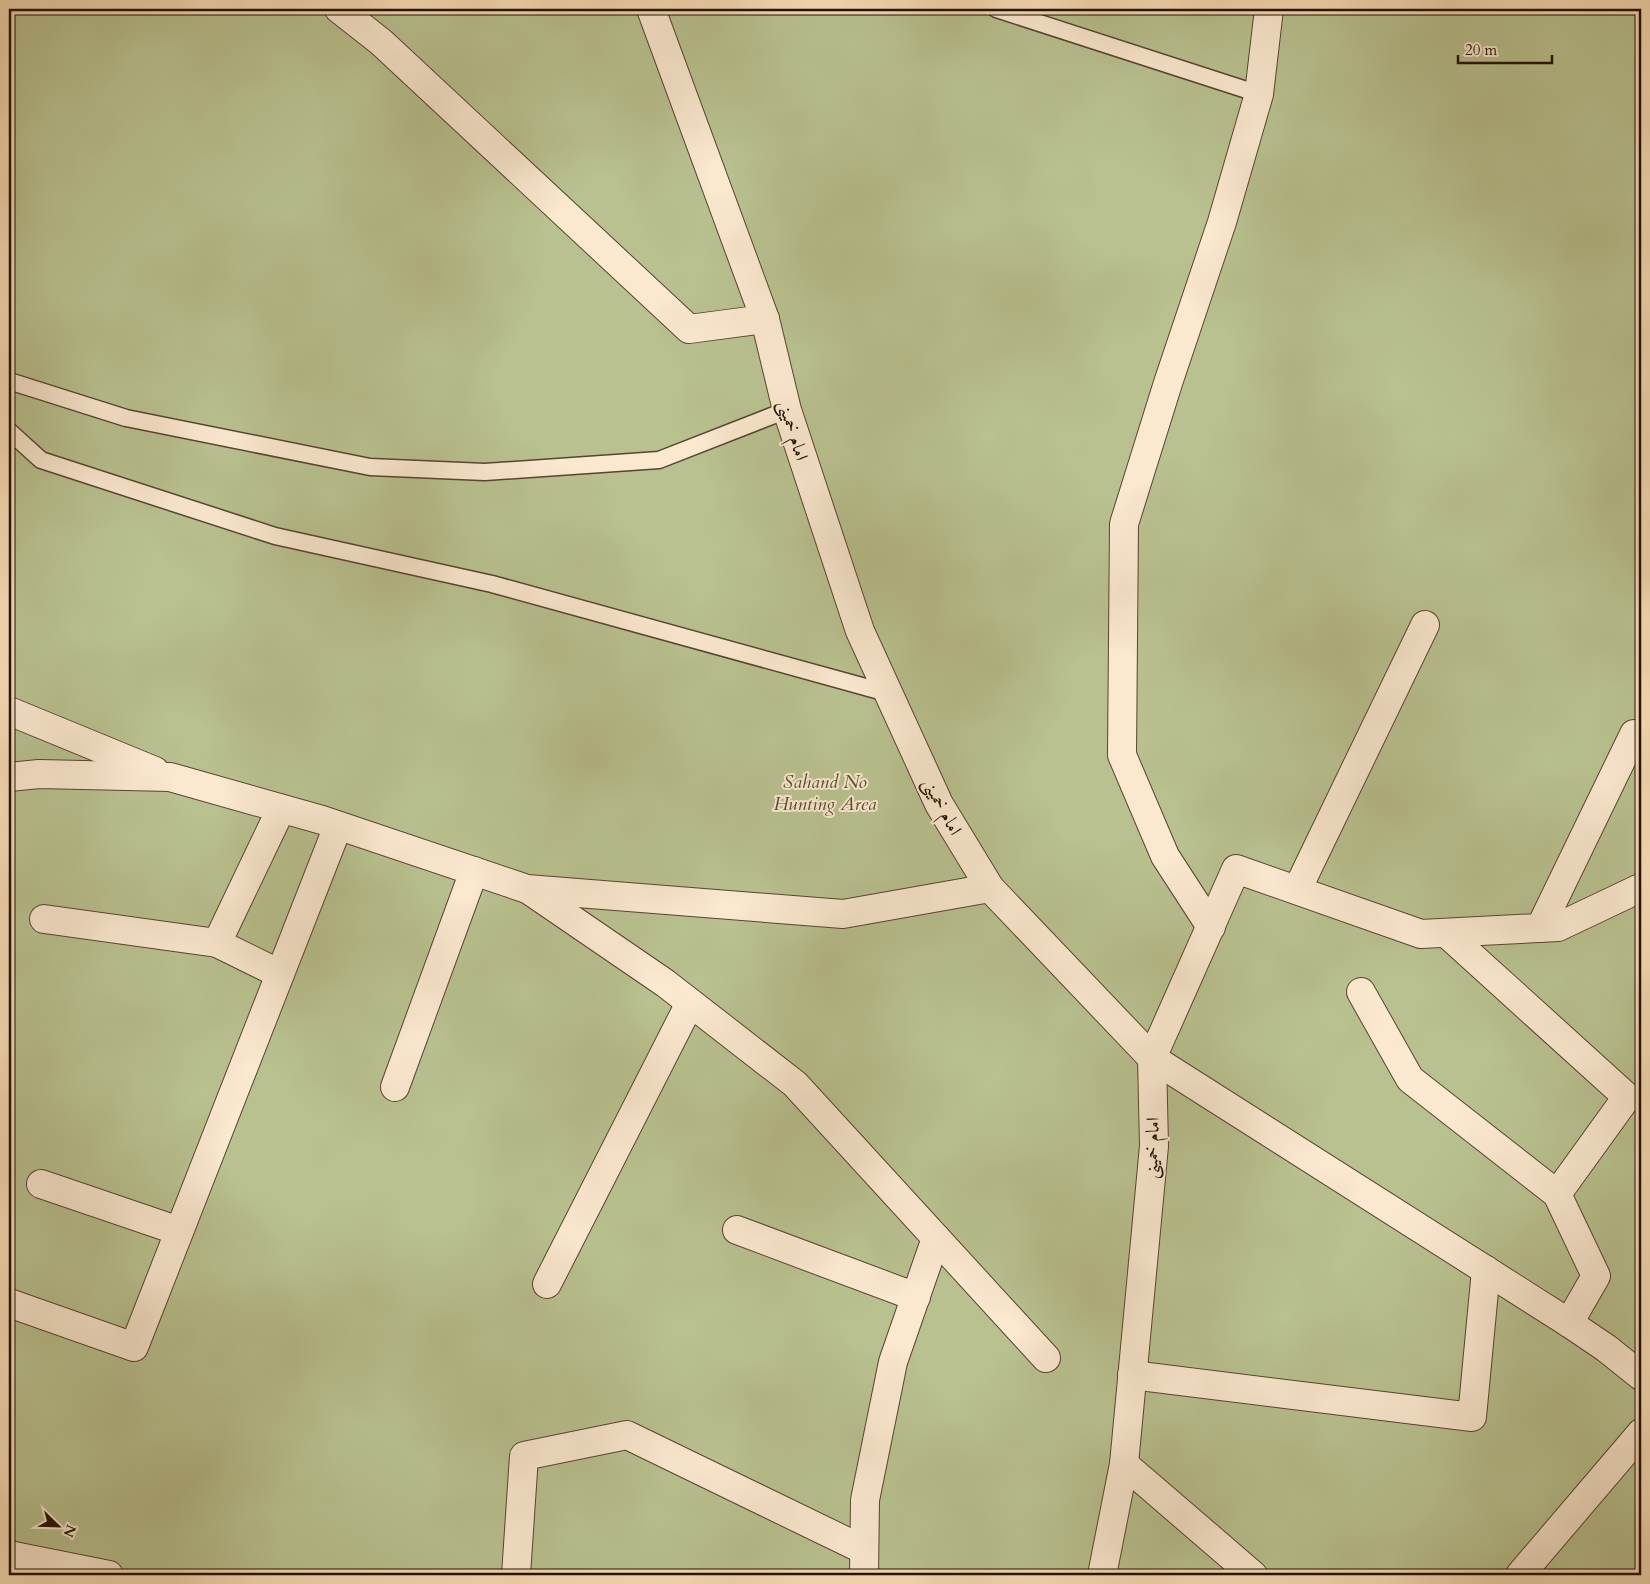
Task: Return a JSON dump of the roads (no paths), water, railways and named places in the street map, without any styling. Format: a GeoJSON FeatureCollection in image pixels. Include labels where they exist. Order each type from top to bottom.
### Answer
{"type":"FeatureCollection","features":[{"type":"Feature","properties":{"kind":"street"},"geometry":{"type":"LineString","coordinates":[[339,9],[382,42],[689,329],[765,319]]}},
{"type":"Feature","properties":{"kind":"street","name":"امام خمینی"},"geometry":{"type":"LineString","coordinates":[[651,9],[765,319],[787,410],[860,631],[939,804],[990,888],[1152,1058],[1154,1146],[1124,1464],[1102,1575]]}},
{"type":"Feature","properties":{"kind":"street"},"geometry":{"type":"LineString","coordinates":[[1211,927],[1165,856],[1122,755],[1124,524],[1222,222],[1259,94],[1269,9]]}},
{"type":"Feature","properties":{"kind":"street"},"geometry":{"type":"LineString","coordinates":[[1297,890],[1425,625]]}},
{"type":"Feature","properties":{"kind":"street"},"geometry":{"type":"LineString","coordinates":[[9,711],[170,777],[338,826],[527,889],[843,914],[990,888]]}},
{"type":"Feature","properties":{"kind":"street"},"geometry":{"type":"LineString","coordinates":[[1540,928],[1634,734]]}},
{"type":"Feature","properties":{"kind":"street"},"geometry":{"type":"LineString","coordinates":[[9,777],[39,774],[170,777]]}},
{"type":"Feature","properties":{"kind":"street"},"geometry":{"type":"LineString","coordinates":[[218,943],[281,809]]}},
{"type":"Feature","properties":{"kind":"street"},"geometry":{"type":"LineString","coordinates":[[9,1303],[134,1347],[338,826]]}},
{"type":"Feature","properties":{"kind":"street"},"geometry":{"type":"LineString","coordinates":[[1641,890],[1638,889],[1558,927],[1421,934],[1236,870],[1152,1058],[1569,1323],[1606,1348],[1641,1376]]}},
{"type":"Feature","properties":{"kind":"street"},"geometry":{"type":"LineString","coordinates":[[395,1087],[474,871]]}},
{"type":"Feature","properties":{"kind":"street"},"geometry":{"type":"LineString","coordinates":[[527,889],[665,982],[795,1084],[1046,1358]]}},
{"type":"Feature","properties":{"kind":"street"},"geometry":{"type":"LineString","coordinates":[[44,919],[218,943],[280,974]]}},
{"type":"Feature","properties":{"kind":"street"},"geometry":{"type":"LineString","coordinates":[[1446,932],[1627,1097],[1557,1194]]}},
{"type":"Feature","properties":{"kind":"street"},"geometry":{"type":"LineString","coordinates":[[1361,992],[1410,1079],[1557,1194],[1596,1276],[1569,1323]]}},
{"type":"Feature","properties":{"kind":"street"},"geometry":{"type":"LineString","coordinates":[[547,1284],[690,1003]]}},
{"type":"Feature","properties":{"kind":"street"},"geometry":{"type":"LineString","coordinates":[[41,1184],[179,1231]]}},
{"type":"Feature","properties":{"kind":"street"},"geometry":{"type":"LineString","coordinates":[[737,1230],[916,1297]]}},
{"type":"Feature","properties":{"kind":"street"},"geometry":{"type":"LineString","coordinates":[[516,1575],[524,1456],[627,1435],[864,1562],[865,1500],[893,1362],[936,1238]]}},
{"type":"Feature","properties":{"kind":"street"},"geometry":{"type":"LineString","coordinates":[[1132,1375],[1472,1417],[1486,1270]]}},
{"type":"Feature","properties":{"kind":"street"},"geometry":{"type":"LineString","coordinates":[[1520,1575],[1641,1433]]}},
{"type":"Feature","properties":{"kind":"street"},"geometry":{"type":"LineString","coordinates":[[1124,1464],[1253,1575]]}},
{"type":"Feature","properties":{"kind":"street"},"geometry":{"type":"LineString","coordinates":[[9,1555],[109,1575]]}},
{"type":"Feature","properties":{"kind":"lane"},"geometry":{"type":"LineString","coordinates":[[996,9],[1259,94]]}},
{"type":"Feature","properties":{"kind":"lane"},"geometry":{"type":"LineString","coordinates":[[9,381],[126,418],[370,467],[485,472],[660,460],[787,410]]}},
{"type":"Feature","properties":{"kind":"lane"},"geometry":{"type":"LineString","coordinates":[[9,431],[41,460],[275,536],[492,584],[887,693]]}},
{"type":"Feature","properties":{"kind":"park label","name":"Sahand No Hunting Area"},"geometry":{"type":"Point","coordinates":[825,792]}}]}
